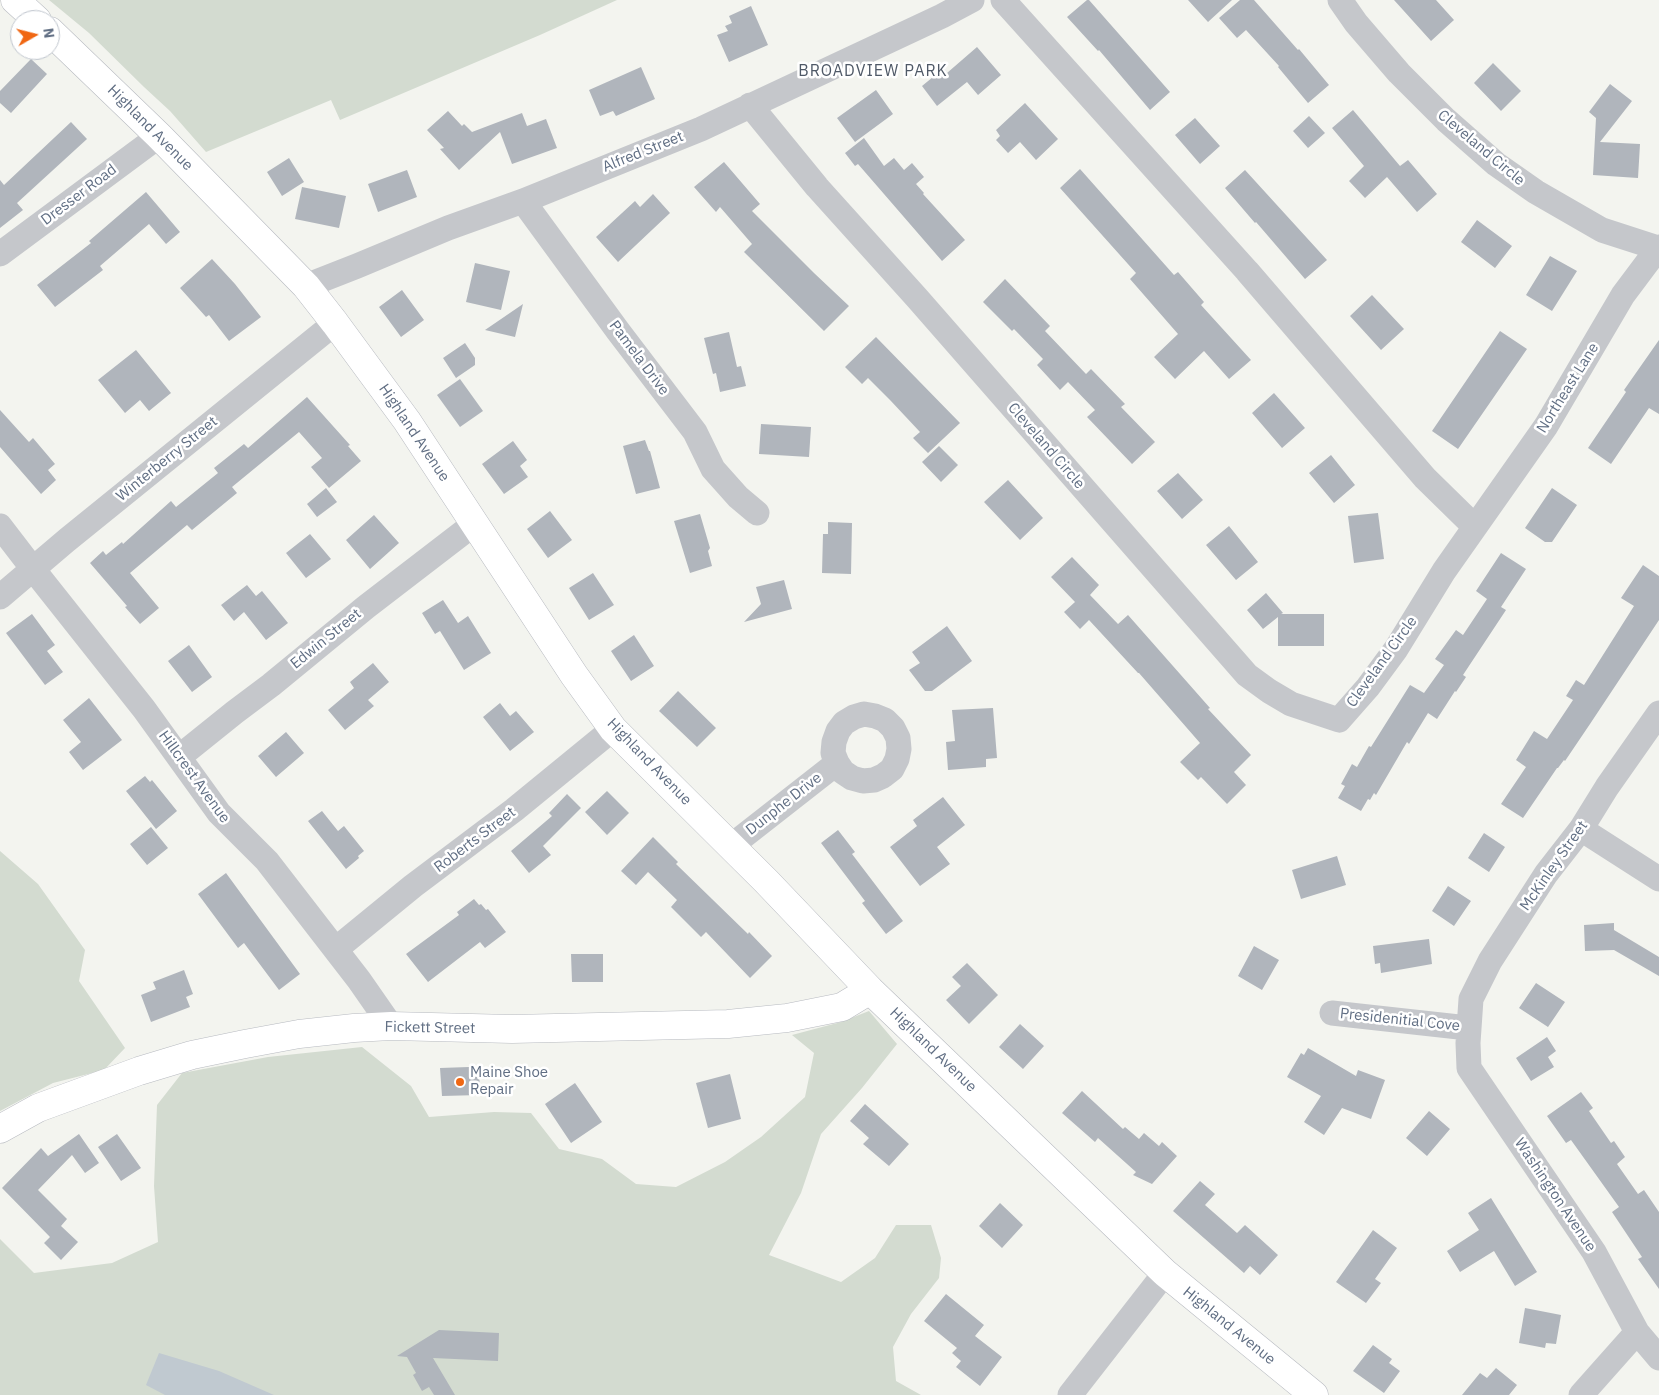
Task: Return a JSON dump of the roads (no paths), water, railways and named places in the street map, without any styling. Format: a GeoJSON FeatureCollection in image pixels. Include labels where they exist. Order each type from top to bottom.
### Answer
{"type":"FeatureCollection","features":[{"type":"Feature","properties":{"kind":"street"},"geometry":{"type":"LineString","coordinates":[[15,0],[26,10]]}},
{"type":"Feature","properties":{"kind":"street","name":"Alfred Street"},"geometry":{"type":"LineString","coordinates":[[306,286],[701,129],[942,16],[972,0]]}},
{"type":"Feature","properties":{"kind":"street"},"geometry":{"type":"LineString","coordinates":[[1003,0],[1247,271],[1425,478],[1474,527]]}},
{"type":"Feature","properties":{"kind":"street","name":"Cleveland Circle"},"geometry":{"type":"LineString","coordinates":[[1340,0],[1356,23],[1399,74],[1446,120],[1496,164],[1536,192],[1602,230],[1659,248]]}},
{"type":"Feature","properties":{"kind":"street","name":"Highland Avenue"},"geometry":{"type":"LineString","coordinates":[[60,41],[159,136],[306,286],[407,421],[574,675],[613,729],[731,846],[870,990],[1165,1273],[1314,1395]]}},
{"type":"Feature","properties":{"kind":"street","name":"Cleveland Circle"},"geometry":{"type":"LineString","coordinates":[[750,105],[817,187],[924,305],[1247,675],[1291,704],[1339,720],[1368,687],[1396,649],[1444,571],[1474,527]]}},
{"type":"Feature","properties":{"kind":"street","name":"Dresser Road"},"geometry":{"type":"LineString","coordinates":[[0,254],[159,136]]}},
{"type":"Feature","properties":{"kind":"street","name":"Pamela Drive"},"geometry":{"type":"LineString","coordinates":[[523,201],[694,432],[713,469],[738,497],[757,513]]}},
{"type":"Feature","properties":{"kind":"street","name":"Northeast Lane"},"geometry":{"type":"LineString","coordinates":[[1474,527],[1546,426],[1623,296],[1659,248]]}},
{"type":"Feature","properties":{"kind":"street","name":"Winterberry Street"},"geometry":{"type":"LineString","coordinates":[[0,597],[67,540],[335,323]]}},
{"type":"Feature","properties":{"kind":"street","name":"Edwin Street"},"geometry":{"type":"LineString","coordinates":[[179,757],[366,607],[474,524]]}},
{"type":"Feature","properties":{"kind":"street","name":"Hillcrest Avenue"},"geometry":{"type":"LineString","coordinates":[[0,526],[144,709],[219,813],[267,862],[336,949],[391,1026]]}},
{"type":"Feature","properties":{"kind":"street","name":"McKinley Street"},"geometry":{"type":"LineString","coordinates":[[1468,1028],[1471,999],[1490,961],[1546,874],[1581,829],[1607,787],[1659,713]]}},
{"type":"Feature","properties":{"kind":"street","name":"Roberts Street"},"geometry":{"type":"LineString","coordinates":[[336,949],[413,886],[514,810],[613,729]]}},
{"type":"Feature","properties":{"kind":"street","name":"Dunphe Drive"},"geometry":{"type":"LineString","coordinates":[[731,846],[837,763]]}},
{"type":"Feature","properties":{"kind":"street"},"geometry":{"type":"LineString","coordinates":[[1581,829],[1659,880]]}},
{"type":"Feature","properties":{"kind":"street","name":"Fickett Street"},"geometry":{"type":"LineString","coordinates":[[0,1128],[62,1098],[139,1071],[192,1056],[299,1034],[391,1026],[512,1030],[728,1024],[787,1018],[842,1007],[870,990]]}},
{"type":"Feature","properties":{"kind":"street","name":"Presidenitial Cove"},"geometry":{"type":"LineString","coordinates":[[1332,1013],[1468,1028]]}},
{"type":"Feature","properties":{"kind":"street","name":"Washington Avenue"},"geometry":{"type":"LineString","coordinates":[[1468,1028],[1470,1068],[1594,1252],[1637,1332],[1659,1358]]}},
{"type":"Feature","properties":{"kind":"street"},"geometry":{"type":"LineString","coordinates":[[1070,1395],[1165,1273]]}},
{"type":"Feature","properties":{"kind":"street"},"geometry":{"type":"LineString","coordinates":[[1581,1395],[1637,1332]]}},
{"type":"Feature","properties":{"kind":"place","name":"Maine Shoe Repair"},"geometry":{"type":"Point","coordinates":[460,1082]}},
{"type":"Feature","properties":{"kind":"district","name":"BROADVIEW PARK"},"geometry":{"type":"Point","coordinates":[873,71]}}]}
